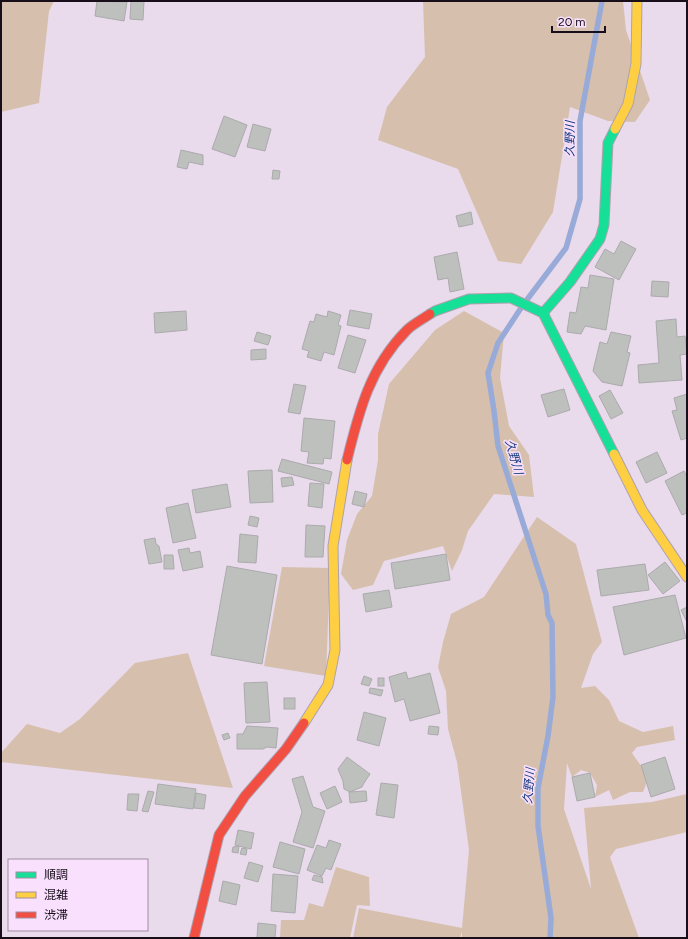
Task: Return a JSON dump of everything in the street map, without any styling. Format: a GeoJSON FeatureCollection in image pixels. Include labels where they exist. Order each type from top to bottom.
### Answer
{"type":"FeatureCollection","features":[{"type":"Feature","properties":{"kind":"street"},"geometry":{"type":"LineString","coordinates":[[543,313],[570,282],[600,238],[604,226],[608,143],[628,104],[636,64],[637,1]]}},
{"type":"Feature","properties":{"kind":"street"},"geometry":{"type":"LineString","coordinates":[[194,938],[219,835],[245,796],[286,749],[328,685],[335,650],[333,546],[345,469],[356,424],[368,388],[385,355],[408,329],[435,311],[469,299],[511,298],[543,313],[642,510],[682,572],[687,577]]}},
{"type":"Feature","properties":{"kind":"shaded area"},"geometry":{"type":"Polygon","coordinates":[[[1,1],[54,1],[49,11],[39,103],[1,112],[1,1]]]}},
{"type":"Feature","properties":{"kind":"shaded area"},"geometry":{"type":"Polygon","coordinates":[[[423,1],[623,1],[626,30],[650,100],[635,122],[608,121],[570,107],[553,212],[521,264],[498,261],[458,169],[378,140],[387,107],[425,57],[423,1]]]}},
{"type":"Feature","properties":{"kind":"shaded area"},"geometry":{"type":"Polygon","coordinates":[[[464,311],[504,333],[500,378],[509,426],[529,455],[534,497],[494,494],[468,531],[462,550],[452,571],[443,546],[384,561],[373,585],[353,590],[341,574],[347,540],[357,514],[372,496],[378,460],[378,434],[389,384],[435,330],[464,311]]]}},
{"type":"Feature","properties":{"kind":"shaded area"},"geometry":{"type":"Polygon","coordinates":[[[537,517],[576,544],[602,642],[593,654],[581,688],[595,686],[609,700],[619,721],[643,732],[673,726],[675,740],[637,747],[632,753],[642,767],[645,775],[646,784],[643,792],[630,792],[613,800],[609,790],[595,797],[597,785],[590,773],[581,770],[572,777],[567,763],[564,809],[591,889],[584,808],[652,802],[687,794],[687,832],[616,849],[610,857],[639,938],[462,938],[462,931],[460,938],[353,938],[359,908],[462,928],[469,850],[457,762],[448,729],[446,691],[438,667],[451,614],[484,597],[537,517]]]}},
{"type":"Feature","properties":{"kind":"shaded area"},"geometry":{"type":"Polygon","coordinates":[[[282,567],[330,568],[326,676],[264,666],[282,567]]]}},
{"type":"Feature","properties":{"kind":"shaded area"},"geometry":{"type":"Polygon","coordinates":[[[188,653],[233,788],[1,762],[1,753],[27,724],[60,733],[80,719],[135,663],[188,653]]]}},
{"type":"Feature","properties":{"kind":"shaded area"},"geometry":{"type":"Polygon","coordinates":[[[336,867],[369,877],[370,906],[357,905],[350,938],[280,938],[281,920],[304,920],[309,903],[323,907],[336,867]]]}},
{"type":"Feature","properties":{"kind":"building"},"geometry":{"type":"Polygon","coordinates":[[[97,1],[127,2],[124,21],[95,16],[97,1]]]}},
{"type":"Feature","properties":{"kind":"building"},"geometry":{"type":"Polygon","coordinates":[[[131,1],[144,1],[143,20],[130,19],[131,1]]]}},
{"type":"Feature","properties":{"kind":"building"},"geometry":{"type":"Polygon","coordinates":[[[224,116],[247,125],[235,157],[212,149],[224,116]]]}},
{"type":"Feature","properties":{"kind":"building"},"geometry":{"type":"Polygon","coordinates":[[[253,124],[271,129],[265,151],[247,147],[253,124]]]}},
{"type":"Feature","properties":{"kind":"building"},"geometry":{"type":"Polygon","coordinates":[[[181,150],[203,155],[203,165],[189,162],[187,169],[177,167],[181,150]]]}},
{"type":"Feature","properties":{"kind":"building"},"geometry":{"type":"Polygon","coordinates":[[[273,170],[280,171],[279,179],[272,179],[273,170]]]}},
{"type":"Feature","properties":{"kind":"building"},"geometry":{"type":"Polygon","coordinates":[[[471,212],[473,224],[459,227],[456,216],[471,212]]]}},
{"type":"Feature","properties":{"kind":"building"},"geometry":{"type":"Polygon","coordinates":[[[621,241],[636,249],[619,280],[595,267],[605,249],[614,254],[621,241]]]}},
{"type":"Feature","properties":{"kind":"building"},"geometry":{"type":"Polygon","coordinates":[[[457,252],[464,289],[450,292],[448,278],[438,280],[434,257],[457,252]]]}},
{"type":"Feature","properties":{"kind":"building"},"geometry":{"type":"Polygon","coordinates":[[[590,275],[614,279],[606,330],[585,326],[581,334],[567,332],[570,312],[576,313],[581,287],[588,288],[590,275]]]}},
{"type":"Feature","properties":{"kind":"building"},"geometry":{"type":"Polygon","coordinates":[[[652,281],[669,282],[668,297],[651,296],[652,281]]]}},
{"type":"Feature","properties":{"kind":"building"},"geometry":{"type":"Polygon","coordinates":[[[350,310],[372,314],[369,329],[347,325],[350,310]]]}},
{"type":"Feature","properties":{"kind":"building"},"geometry":{"type":"Polygon","coordinates":[[[186,311],[187,330],[155,333],[154,313],[186,311]]]}},
{"type":"Feature","properties":{"kind":"building"},"geometry":{"type":"Polygon","coordinates":[[[328,311],[341,315],[338,325],[341,326],[334,355],[324,352],[321,361],[307,357],[309,351],[302,349],[310,321],[314,322],[316,314],[327,317],[328,311]]]}},
{"type":"Feature","properties":{"kind":"building"},"geometry":{"type":"Polygon","coordinates":[[[676,319],[677,337],[685,336],[687,354],[680,355],[682,380],[639,383],[638,365],[659,363],[656,321],[676,319]]]}},
{"type":"Feature","properties":{"kind":"building"},"geometry":{"type":"Polygon","coordinates":[[[257,332],[271,336],[268,345],[254,341],[257,332]]]}},
{"type":"Feature","properties":{"kind":"building"},"geometry":{"type":"Polygon","coordinates":[[[611,332],[631,336],[627,352],[630,353],[622,386],[602,382],[593,371],[600,342],[607,344],[611,332]]]}},
{"type":"Feature","properties":{"kind":"building"},"geometry":{"type":"Polygon","coordinates":[[[348,335],[366,340],[355,373],[338,368],[348,335]]]}},
{"type":"Feature","properties":{"kind":"building"},"geometry":{"type":"Polygon","coordinates":[[[266,349],[266,359],[251,360],[251,350],[266,349]]]}},
{"type":"Feature","properties":{"kind":"building"},"geometry":{"type":"Polygon","coordinates":[[[294,384],[306,386],[300,414],[288,412],[294,384]]]}},
{"type":"Feature","properties":{"kind":"building"},"geometry":{"type":"Polygon","coordinates":[[[564,389],[570,410],[548,417],[541,395],[564,389]]]}},
{"type":"Feature","properties":{"kind":"building"},"geometry":{"type":"Polygon","coordinates":[[[610,390],[623,413],[611,419],[599,396],[610,390]]]}},
{"type":"Feature","properties":{"kind":"building"},"geometry":{"type":"Polygon","coordinates":[[[687,394],[687,438],[681,440],[672,411],[677,410],[674,398],[687,394]]]}},
{"type":"Feature","properties":{"kind":"building"},"geometry":{"type":"Polygon","coordinates":[[[304,418],[335,421],[331,459],[324,458],[323,464],[307,463],[309,452],[301,451],[304,418]]]}},
{"type":"Feature","properties":{"kind":"building"},"geometry":{"type":"Polygon","coordinates":[[[657,452],[667,473],[646,483],[636,462],[657,452]]]}},
{"type":"Feature","properties":{"kind":"building"},"geometry":{"type":"Polygon","coordinates":[[[282,459],[332,472],[329,484],[278,471],[282,459]]]}},
{"type":"Feature","properties":{"kind":"building"},"geometry":{"type":"Polygon","coordinates":[[[272,470],[273,502],[250,503],[248,471],[272,470]]]}},
{"type":"Feature","properties":{"kind":"building"},"geometry":{"type":"Polygon","coordinates":[[[684,471],[687,477],[687,513],[682,515],[665,481],[684,471]]]}},
{"type":"Feature","properties":{"kind":"building"},"geometry":{"type":"Polygon","coordinates":[[[292,477],[294,485],[282,487],[281,478],[292,477]]]}},
{"type":"Feature","properties":{"kind":"building"},"geometry":{"type":"Polygon","coordinates":[[[310,483],[324,484],[322,508],[308,506],[310,483]]]}},
{"type":"Feature","properties":{"kind":"building"},"geometry":{"type":"Polygon","coordinates":[[[227,484],[231,507],[196,513],[192,490],[227,484]]]}},
{"type":"Feature","properties":{"kind":"building"},"geometry":{"type":"Polygon","coordinates":[[[355,491],[367,494],[364,507],[352,504],[355,491]]]}},
{"type":"Feature","properties":{"kind":"building"},"geometry":{"type":"Polygon","coordinates":[[[188,503],[196,538],[173,543],[166,508],[188,503]]]}},
{"type":"Feature","properties":{"kind":"building"},"geometry":{"type":"Polygon","coordinates":[[[250,516],[259,518],[257,527],[248,525],[250,516]]]}},
{"type":"Feature","properties":{"kind":"building"},"geometry":{"type":"Polygon","coordinates":[[[306,525],[325,526],[323,557],[305,557],[306,525]]]}},
{"type":"Feature","properties":{"kind":"building"},"geometry":{"type":"Polygon","coordinates":[[[240,534],[258,536],[256,563],[238,562],[240,534]]]}},
{"type":"Feature","properties":{"kind":"building"},"geometry":{"type":"Polygon","coordinates":[[[155,538],[156,544],[159,546],[162,562],[149,564],[144,540],[155,538]]]}},
{"type":"Feature","properties":{"kind":"building"},"geometry":{"type":"Polygon","coordinates":[[[189,548],[190,553],[200,551],[203,567],[183,571],[178,550],[189,548]]]}},
{"type":"Feature","properties":{"kind":"building"},"geometry":{"type":"Polygon","coordinates":[[[446,554],[450,580],[395,589],[391,563],[446,554]]]}},
{"type":"Feature","properties":{"kind":"building"},"geometry":{"type":"Polygon","coordinates":[[[164,555],[173,555],[174,569],[164,569],[164,555]]]}},
{"type":"Feature","properties":{"kind":"building"},"geometry":{"type":"Polygon","coordinates":[[[665,562],[680,581],[663,594],[648,575],[665,562]]]}},
{"type":"Feature","properties":{"kind":"building"},"geometry":{"type":"Polygon","coordinates":[[[645,564],[649,590],[601,596],[597,570],[645,564]]]}},
{"type":"Feature","properties":{"kind":"building"},"geometry":{"type":"Polygon","coordinates":[[[227,566],[277,575],[262,664],[211,655],[227,566]]]}},
{"type":"Feature","properties":{"kind":"building"},"geometry":{"type":"Polygon","coordinates":[[[389,590],[392,607],[366,612],[363,594],[389,590]]]}},
{"type":"Feature","properties":{"kind":"building"},"geometry":{"type":"Polygon","coordinates":[[[675,595],[686,638],[624,655],[613,607],[675,595]]]}},
{"type":"Feature","properties":{"kind":"building"},"geometry":{"type":"Polygon","coordinates":[[[687,607],[687,622],[681,610],[687,607]]]}},
{"type":"Feature","properties":{"kind":"building"},"geometry":{"type":"Polygon","coordinates":[[[406,672],[408,679],[430,673],[440,713],[410,721],[404,699],[395,702],[389,677],[406,672]]]}},
{"type":"Feature","properties":{"kind":"building"},"geometry":{"type":"Polygon","coordinates":[[[364,676],[372,679],[369,686],[361,684],[364,676]]]}},
{"type":"Feature","properties":{"kind":"building"},"geometry":{"type":"Polygon","coordinates":[[[378,678],[384,678],[384,686],[378,686],[378,678]]]}},
{"type":"Feature","properties":{"kind":"building"},"geometry":{"type":"Polygon","coordinates":[[[267,682],[270,722],[246,723],[244,683],[267,682]]]}},
{"type":"Feature","properties":{"kind":"building"},"geometry":{"type":"Polygon","coordinates":[[[370,688],[383,690],[381,696],[369,693],[370,688]]]}},
{"type":"Feature","properties":{"kind":"building"},"geometry":{"type":"Polygon","coordinates":[[[284,698],[295,698],[295,709],[284,709],[284,698]]]}},
{"type":"Feature","properties":{"kind":"building"},"geometry":{"type":"Polygon","coordinates":[[[364,712],[386,718],[379,746],[357,740],[364,712]]]}},
{"type":"Feature","properties":{"kind":"building"},"geometry":{"type":"Polygon","coordinates":[[[247,726],[278,728],[276,748],[267,747],[263,749],[237,749],[237,734],[243,734],[247,726]]]}},
{"type":"Feature","properties":{"kind":"building"},"geometry":{"type":"Polygon","coordinates":[[[429,726],[439,727],[438,735],[428,734],[429,726]]]}},
{"type":"Feature","properties":{"kind":"building"},"geometry":{"type":"Polygon","coordinates":[[[228,733],[230,738],[224,740],[222,735],[228,733]]]}},
{"type":"Feature","properties":{"kind":"building"},"geometry":{"type":"Polygon","coordinates":[[[347,757],[370,774],[362,787],[350,792],[344,789],[343,781],[338,769],[347,757]]]}},
{"type":"Feature","properties":{"kind":"building"},"geometry":{"type":"Polygon","coordinates":[[[665,757],[675,789],[651,797],[641,765],[665,757]]]}},
{"type":"Feature","properties":{"kind":"building"},"geometry":{"type":"Polygon","coordinates":[[[590,773],[595,797],[577,801],[572,777],[590,773]]]}},
{"type":"Feature","properties":{"kind":"building"},"geometry":{"type":"Polygon","coordinates":[[[303,776],[313,807],[325,811],[313,848],[293,842],[302,812],[292,779],[303,776]]]}},
{"type":"Feature","properties":{"kind":"building"},"geometry":{"type":"Polygon","coordinates":[[[381,783],[398,785],[394,818],[376,815],[381,783]]]}},
{"type":"Feature","properties":{"kind":"building"},"geometry":{"type":"Polygon","coordinates":[[[158,784],[196,789],[193,809],[155,804],[158,784]]]}},
{"type":"Feature","properties":{"kind":"building"},"geometry":{"type":"Polygon","coordinates":[[[335,786],[342,802],[327,809],[320,793],[335,786]]]}},
{"type":"Feature","properties":{"kind":"building"},"geometry":{"type":"Polygon","coordinates":[[[148,791],[154,792],[148,812],[142,811],[148,791]]]}},
{"type":"Feature","properties":{"kind":"building"},"geometry":{"type":"Polygon","coordinates":[[[366,791],[367,801],[350,803],[349,792],[366,791]]]}},
{"type":"Feature","properties":{"kind":"building"},"geometry":{"type":"Polygon","coordinates":[[[196,793],[206,795],[204,809],[194,808],[196,793]]]}},
{"type":"Feature","properties":{"kind":"building"},"geometry":{"type":"Polygon","coordinates":[[[128,794],[139,794],[137,811],[127,810],[128,794]]]}},
{"type":"Feature","properties":{"kind":"building"},"geometry":{"type":"Polygon","coordinates":[[[238,830],[254,833],[251,849],[235,845],[238,830]]]}},
{"type":"Feature","properties":{"kind":"building"},"geometry":{"type":"Polygon","coordinates":[[[329,840],[341,844],[331,870],[326,868],[322,876],[307,870],[317,845],[326,848],[329,840]]]}},
{"type":"Feature","properties":{"kind":"building"},"geometry":{"type":"Polygon","coordinates":[[[280,842],[305,849],[299,874],[273,867],[280,842]]]}},
{"type":"Feature","properties":{"kind":"building"},"geometry":{"type":"Polygon","coordinates":[[[239,846],[238,853],[232,852],[233,847],[239,846]]]}},
{"type":"Feature","properties":{"kind":"building"},"geometry":{"type":"Polygon","coordinates":[[[242,848],[247,849],[246,855],[240,854],[242,848]]]}},
{"type":"Feature","properties":{"kind":"building"},"geometry":{"type":"Polygon","coordinates":[[[249,862],[263,866],[258,882],[244,878],[249,862]]]}},
{"type":"Feature","properties":{"kind":"building"},"geometry":{"type":"Polygon","coordinates":[[[273,874],[298,876],[295,913],[271,911],[273,874]]]}},
{"type":"Feature","properties":{"kind":"building"},"geometry":{"type":"Polygon","coordinates":[[[314,875],[322,877],[323,883],[312,880],[314,875]]]}},
{"type":"Feature","properties":{"kind":"building"},"geometry":{"type":"Polygon","coordinates":[[[223,881],[240,885],[236,905],[219,901],[223,881]]]}},
{"type":"Feature","properties":{"kind":"building"},"geometry":{"type":"Polygon","coordinates":[[[258,923],[276,925],[275,938],[257,938],[258,923]]]}},
{"type":"Feature","properties":{"kind":"waterway","name":"久野川"},"geometry":{"type":"LineString","coordinates":[[526,301],[566,248],[580,199],[580,121],[602,1]]}},
{"type":"Feature","properties":{"kind":"waterway","name":"久野川"},"geometry":{"type":"LineString","coordinates":[[521,308],[498,343],[488,373],[498,446],[546,594],[548,615],[552,623],[553,697],[548,736],[538,788],[538,826],[551,918],[550,938]]}},
{"type":"Feature","properties":{"kind":"traffic: fast"},"geometry":{"type":"LineString","coordinates":[[543,313],[570,282],[600,239],[604,225],[608,143],[615,129]]}},
{"type":"Feature","properties":{"kind":"traffic: fast"},"geometry":{"type":"LineString","coordinates":[[430,314],[469,299],[511,298],[543,313],[614,454]]}},
{"type":"Feature","properties":{"kind":"traffic: slow"},"geometry":{"type":"LineString","coordinates":[[615,129],[628,104],[636,64],[637,1]]}},
{"type":"Feature","properties":{"kind":"traffic: slow"},"geometry":{"type":"LineString","coordinates":[[614,454],[642,510],[687,577]]}},
{"type":"Feature","properties":{"kind":"traffic: slow"},"geometry":{"type":"LineString","coordinates":[[304,723],[328,685],[335,650],[333,546],[347,460]]}},
{"type":"Feature","properties":{"kind":"traffic: jam"},"geometry":{"type":"LineString","coordinates":[[347,460],[356,424],[375,374],[394,344],[407,330],[430,314]]}},
{"type":"Feature","properties":{"kind":"traffic: jam"},"geometry":{"type":"LineString","coordinates":[[194,938],[219,835],[245,796],[286,749],[304,723]]}}]}
